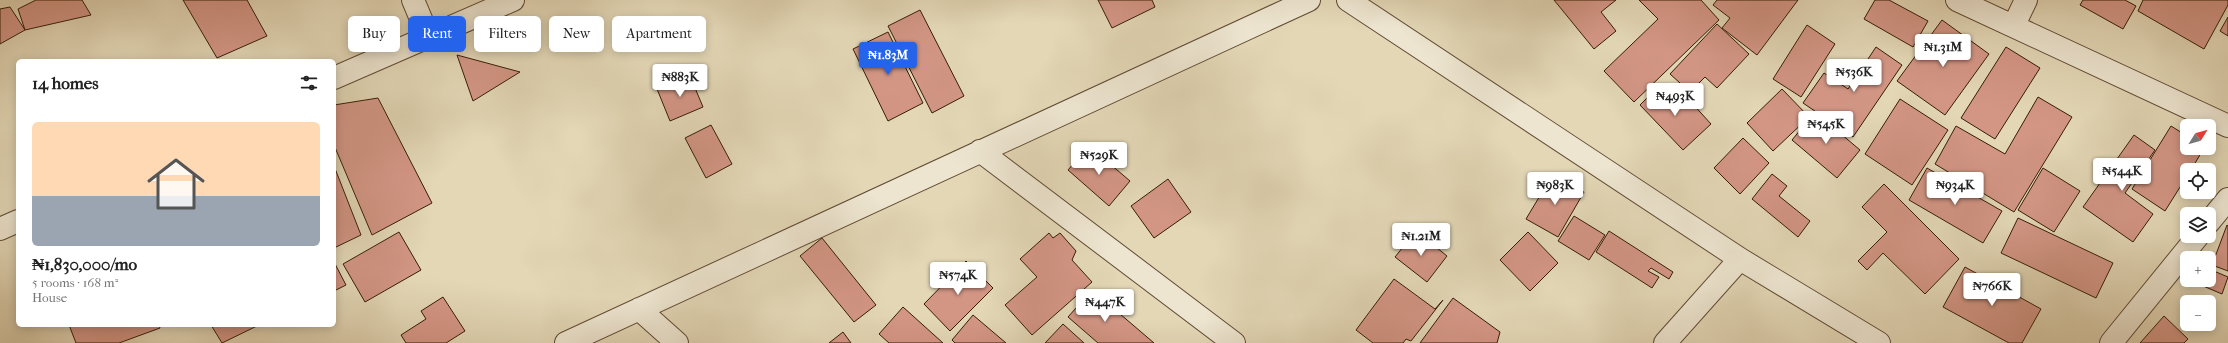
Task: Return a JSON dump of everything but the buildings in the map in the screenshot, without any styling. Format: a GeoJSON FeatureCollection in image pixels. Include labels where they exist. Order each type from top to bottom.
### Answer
{"type":"FeatureCollection","features":[{"type":"Feature","properties":{"kind":"street"},"geometry":{"type":"LineString","coordinates":[[413,0],[420,16]]}},
{"type":"Feature","properties":{"kind":"street"},"geometry":{"type":"LineString","coordinates":[[466,21],[513,0]]}},
{"type":"Feature","properties":{"kind":"street"},"geometry":{"type":"LineString","coordinates":[[566,343],[1309,0]]}},
{"type":"Feature","properties":{"kind":"street"},"geometry":{"type":"LineString","coordinates":[[1348,0],[1740,259],[1879,343]]}},
{"type":"Feature","properties":{"kind":"street"},"geometry":{"type":"LineString","coordinates":[[1956,0],[2014,25],[2228,126]]}},
{"type":"Feature","properties":{"kind":"street"},"geometry":{"type":"LineString","coordinates":[[2014,25],[2026,0]]}},
{"type":"Feature","properties":{"kind":"street"},"geometry":{"type":"LineString","coordinates":[[336,77],[408,47]]}},
{"type":"Feature","properties":{"kind":"street"},"geometry":{"type":"LineString","coordinates":[[980,151],[1234,343]]}},
{"type":"Feature","properties":{"kind":"street"},"geometry":{"type":"LineString","coordinates":[[2216,214],[2228,199]]}},
{"type":"Feature","properties":{"kind":"street"},"geometry":{"type":"LineString","coordinates":[[0,230],[16,222]]}},
{"type":"Feature","properties":{"kind":"street"},"geometry":{"type":"LineString","coordinates":[[2111,343],[2192,243]]}},
{"type":"Feature","properties":{"kind":"street"},"geometry":{"type":"LineString","coordinates":[[1665,343],[1740,259]]}},
{"type":"Feature","properties":{"kind":"street"},"geometry":{"type":"LineString","coordinates":[[639,309],[677,343]]}}]}
